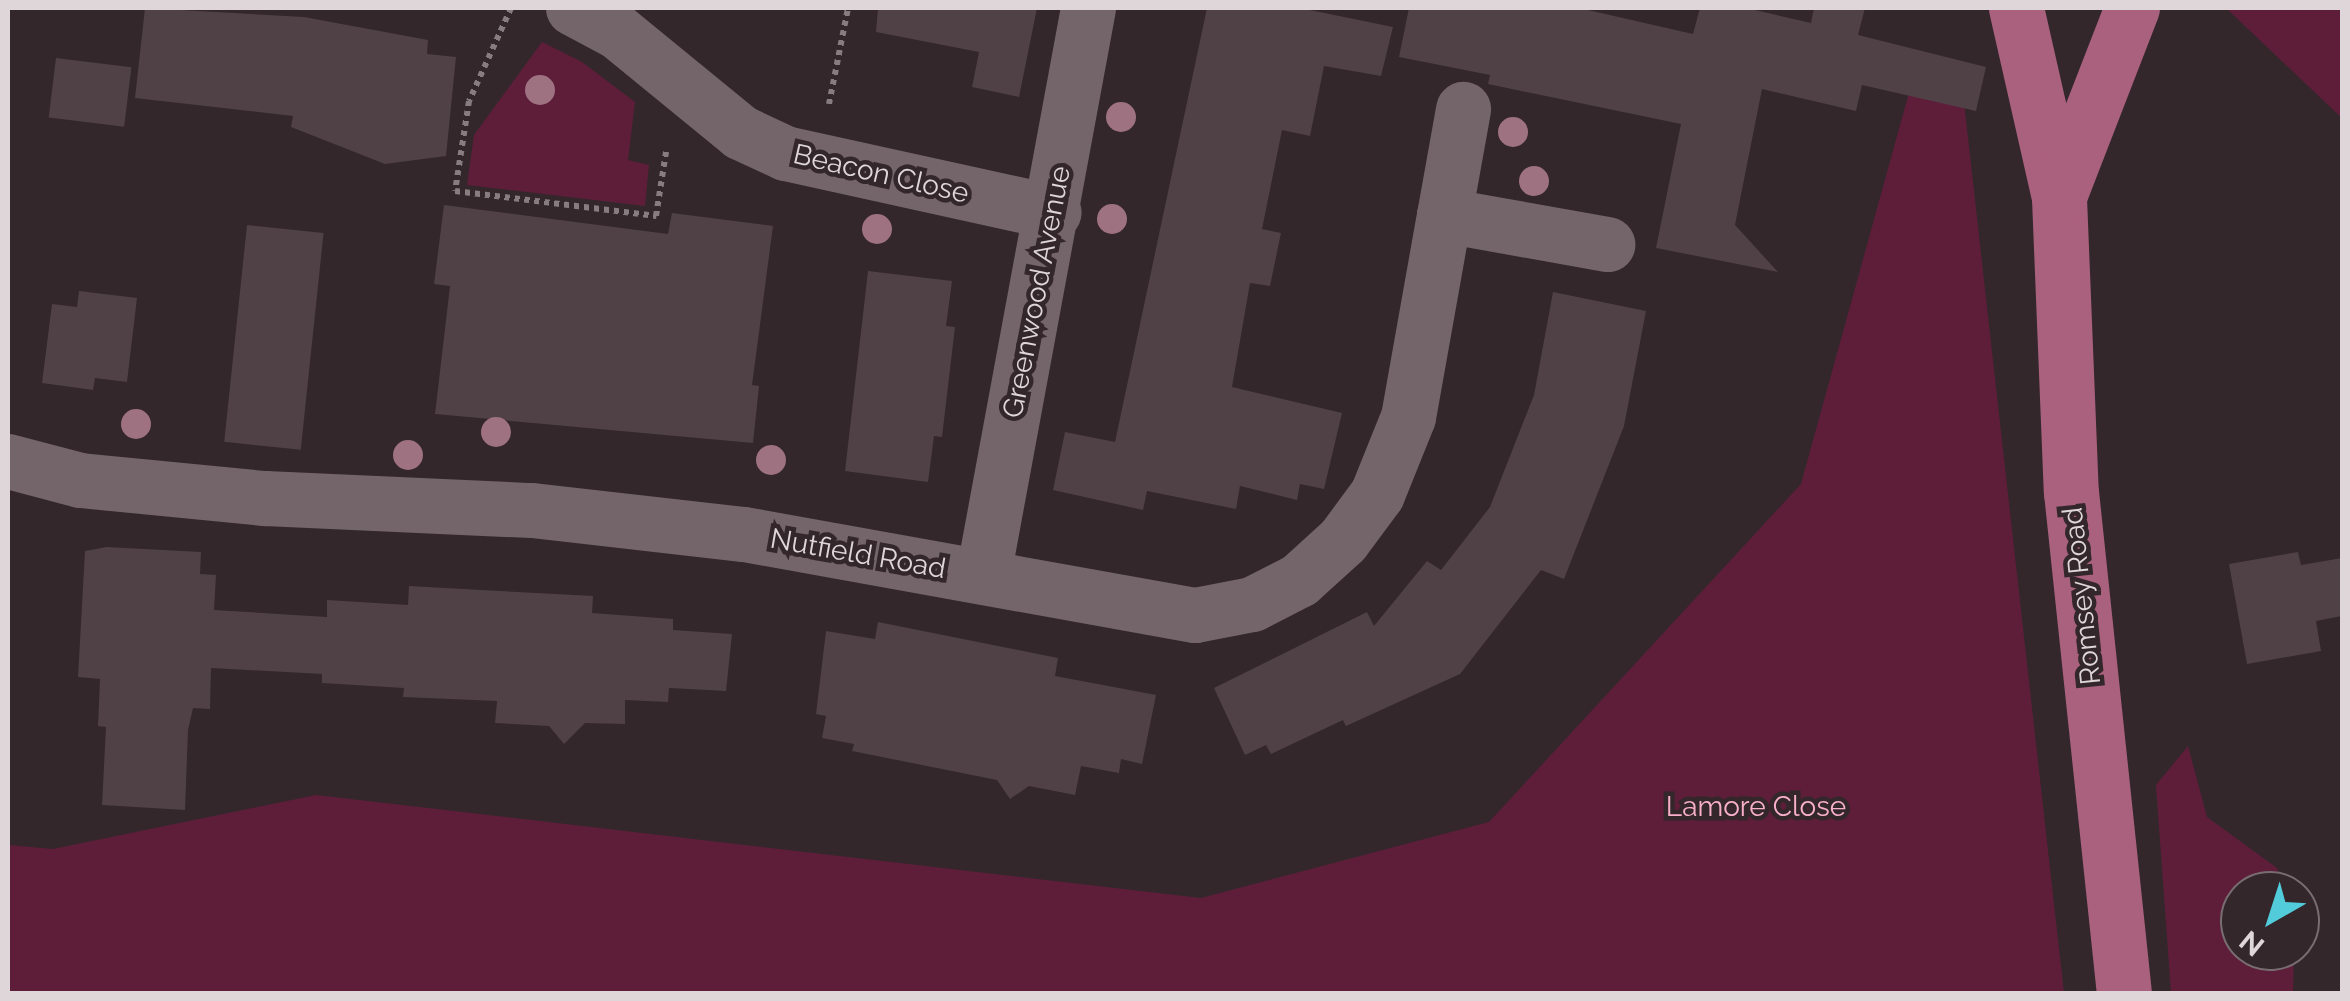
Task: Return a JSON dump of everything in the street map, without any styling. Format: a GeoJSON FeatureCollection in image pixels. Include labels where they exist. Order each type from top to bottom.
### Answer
{"type":"FeatureCollection","features":[{"type":"Feature","properties":{"kind":"main road","name":"Romsey Road"},"geometry":{"type":"LineString","coordinates":[[2016,8],[2059,198],[2071,492],[2124,994]]}},
{"type":"Feature","properties":{"kind":"main road","name":"Romsey Road"},"geometry":{"type":"LineString","coordinates":[[2059,198],[2132,8]]}},
{"type":"Feature","properties":{"kind":"street","name":"Beacon Close"},"geometry":{"type":"LineString","coordinates":[[572,8],[618,32],[740,132],[818,164],[1054,212]]}},
{"type":"Feature","properties":{"kind":"street","name":"Greenwood Avenue"},"geometry":{"type":"LineString","coordinates":[[983,575],[1054,212],[1088,8]]}},
{"type":"Feature","properties":{"kind":"street","name":"Nutfield Road"},"geometry":{"type":"LineString","coordinates":[[8,461],[80,480],[136,486],[532,510],[744,534],[1195,614],[1252,604],[1300,580],[1343,540],[1377,494],[1400,438],[1464,109]]}},
{"type":"Feature","properties":{"kind":"street"},"geometry":{"type":"LineString","coordinates":[[1444,216],[1607,244]]}},
{"type":"Feature","properties":{"kind":"path"},"geometry":{"type":"LineString","coordinates":[[511,8],[469,101],[455,191],[656,216],[678,82]]}},
{"type":"Feature","properties":{"kind":"path"},"geometry":{"type":"LineString","coordinates":[[818,164],[848,8]]}},
{"type":"Feature","properties":{"kind":"green space"},"geometry":{"type":"Polygon","coordinates":[[[2226,8],[2342,8],[2342,118],[2327,104],[2226,8]]]}},
{"type":"Feature","properties":{"kind":"green space"},"geometry":{"type":"Polygon","coordinates":[[[542,42],[582,62],[635,102],[628,160],[649,165],[645,206],[467,185],[474,135],[542,42]]]}},
{"type":"Feature","properties":{"kind":"green space","name":"Lamore Close"},"geometry":{"type":"Polygon","coordinates":[[[1915,71],[1963,93],[2064,993],[8,993],[8,845],[53,849],[316,795],[1201,898],[1489,822],[1801,484],[1915,71]]]}},
{"type":"Feature","properties":{"kind":"green space"},"geometry":{"type":"Polygon","coordinates":[[[2188,746],[2207,817],[2277,868],[2278,871],[2220,871],[2220,971],[2294,971],[2293,993],[2171,993],[2156,785],[2188,746]]]}},
{"type":"Feature","properties":{"kind":"building"},"geometry":{"type":"Polygon","coordinates":[[[145,8],[304,17],[428,40],[427,54],[456,57],[446,156],[385,164],[291,127],[293,116],[135,98],[145,8]]]}},
{"type":"Feature","properties":{"kind":"building"},"geometry":{"type":"Polygon","coordinates":[[[878,8],[1037,8],[1019,97],[972,87],[979,52],[876,32],[878,8]]]}},
{"type":"Feature","properties":{"kind":"building"},"geometry":{"type":"Polygon","coordinates":[[[1207,8],[1300,8],[1393,27],[1381,76],[1324,66],[1310,136],[1282,130],[1262,229],[1281,233],[1270,286],[1250,283],[1232,387],[1342,413],[1324,489],[1300,484],[1297,500],[1240,486],[1236,509],[1147,491],[1143,510],[1053,490],[1065,432],[1115,442],[1207,8]]]}},
{"type":"Feature","properties":{"kind":"building"},"geometry":{"type":"Polygon","coordinates":[[[1409,8],[1579,8],[1693,34],[1700,8],[1746,8],[1811,23],[1814,8],[1865,8],[1858,35],[1986,67],[1976,111],[1862,85],[1856,111],[1762,89],[1735,225],[1778,272],[1656,248],[1681,124],[1488,84],[1490,75],[1399,57],[1409,8]]]}},
{"type":"Feature","properties":{"kind":"building"},"geometry":{"type":"Polygon","coordinates":[[[56,58],[131,67],[124,127],[49,118],[56,58]]]}},
{"type":"Feature","properties":{"kind":"building"},"geometry":{"type":"Polygon","coordinates":[[[444,205],[668,234],[672,213],[773,226],[752,385],[759,386],[753,443],[435,414],[450,286],[434,284],[444,205]]]}},
{"type":"Feature","properties":{"kind":"building"},"geometry":{"type":"Polygon","coordinates":[[[247,225],[324,233],[301,450],[224,442],[247,225]]]}},
{"type":"Feature","properties":{"kind":"building"},"geometry":{"type":"Polygon","coordinates":[[[868,271],[952,281],[946,326],[955,327],[942,437],[934,436],[928,482],[845,471],[868,271]]]}},
{"type":"Feature","properties":{"kind":"building"},"geometry":{"type":"Polygon","coordinates":[[[79,291],[137,298],[127,382],[95,378],[93,390],[42,383],[52,304],[77,307],[79,291]]]}},
{"type":"Feature","properties":{"kind":"building"},"geometry":{"type":"Polygon","coordinates":[[[1553,292],[1646,311],[1624,426],[1564,579],[1541,570],[1460,674],[1346,726],[1343,720],[1271,754],[1266,745],[1245,755],[1214,688],[1367,612],[1374,626],[1427,561],[1441,570],[1490,507],[1534,395],[1553,292]]]}},
{"type":"Feature","properties":{"kind":"building"},"geometry":{"type":"Polygon","coordinates":[[[107,547],[201,552],[200,574],[216,575],[214,610],[327,617],[327,600],[408,605],[409,586],[593,596],[592,613],[673,619],[673,630],[732,634],[726,691],[669,688],[668,702],[625,700],[625,724],[585,723],[564,744],[549,726],[495,723],[497,701],[403,697],[404,688],[322,683],[322,674],[211,668],[210,709],[193,708],[188,730],[185,810],[102,805],[106,727],[98,726],[100,679],[78,677],[85,551],[107,547]]]}},
{"type":"Feature","properties":{"kind":"building"},"geometry":{"type":"Polygon","coordinates":[[[2298,552],[2301,565],[2342,558],[2342,616],[2316,621],[2321,651],[2247,664],[2229,564],[2298,552]]]}},
{"type":"Feature","properties":{"kind":"building"},"geometry":{"type":"Polygon","coordinates":[[[878,622],[1058,658],[1055,676],[1156,695],[1142,764],[1121,759],[1119,773],[1081,766],[1075,795],[1029,786],[1010,799],[997,780],[852,751],[854,744],[822,738],[826,716],[816,714],[826,631],[875,639],[878,622]]]}}]}
